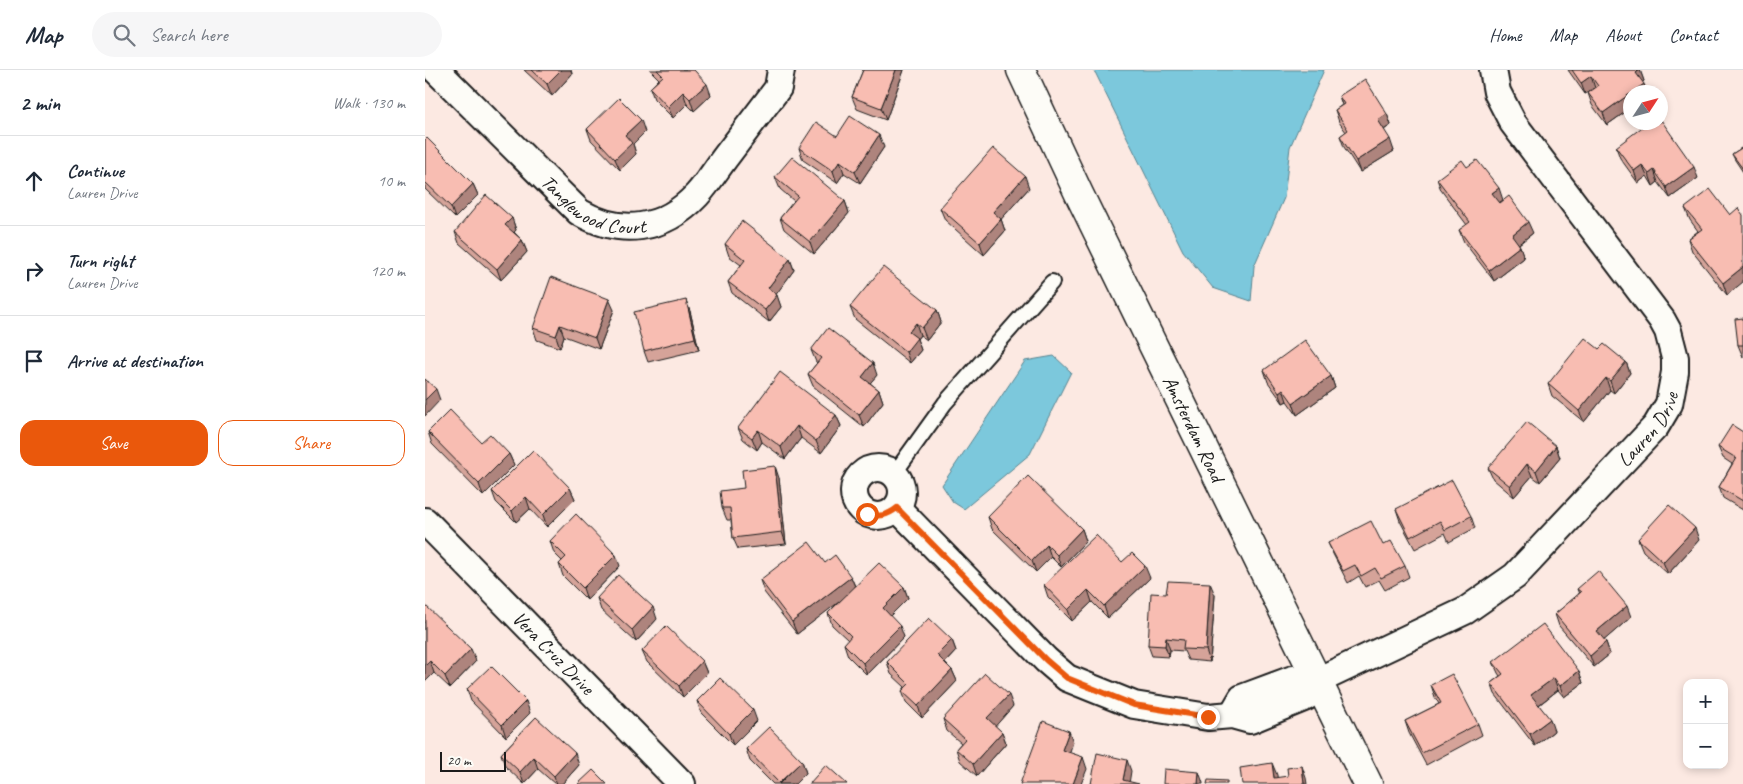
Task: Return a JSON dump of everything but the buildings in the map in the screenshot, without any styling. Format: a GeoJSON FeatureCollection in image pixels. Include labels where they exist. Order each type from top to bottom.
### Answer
{"type":"FeatureCollection","features":[{"type":"Feature","properties":{"kind":"main road","name":"Amsterdam Road"},"geometry":{"type":"LineString","coordinates":[[1021,70],[1079,194],[1369,784]]}},
{"type":"Feature","properties":{"kind":"street","name":"Tanglewood Court"},"geometry":{"type":"LineString","coordinates":[[436,70],[579,212],[592,220],[606,224],[637,228],[650,226],[670,217],[697,195],[778,88],[781,70]]}},
{"type":"Feature","properties":{"kind":"street","name":"Lauren Drive"},"geometry":{"type":"LineString","coordinates":[[897,508],[1046,660],[1067,678],[1134,705],[1208,717],[1233,715],[1249,720],[1305,697],[1317,681],[1465,611],[1515,576],[1656,426],[1669,404],[1675,372],[1675,358],[1665,326],[1513,123],[1497,92],[1493,70]]}},
{"type":"Feature","properties":{"kind":"street"},"geometry":{"type":"LineString","coordinates":[[879,468],[894,474],[902,486],[901,502],[897,508],[883,516],[867,514],[861,509],[854,494],[855,486],[864,472],[879,468]]}},
{"type":"Feature","properties":{"kind":"street","name":"Vera Cruz Drive"},"geometry":{"type":"LineString","coordinates":[[425,521],[682,784]]}},
{"type":"Feature","properties":{"kind":"lane"},"geometry":{"type":"LineString","coordinates":[[894,474],[945,403],[1052,282]]}},
{"type":"Feature","properties":{"kind":"water"},"geometry":{"type":"Polygon","coordinates":[[[1094,70],[1324,70],[1290,147],[1284,198],[1254,266],[1251,301],[1213,288],[1183,251],[1094,70]]]}},
{"type":"Feature","properties":{"kind":"water"},"geometry":{"type":"Polygon","coordinates":[[[1054,356],[1071,372],[1030,454],[964,509],[953,502],[942,485],[1025,361],[1054,356]]]}},
{"type":"Feature","properties":{"kind":"route"},"geometry":{"type":"LineString","coordinates":[[867,514],[883,516],[897,508],[1046,660],[1067,678],[1134,705],[1208,717]]}}]}
